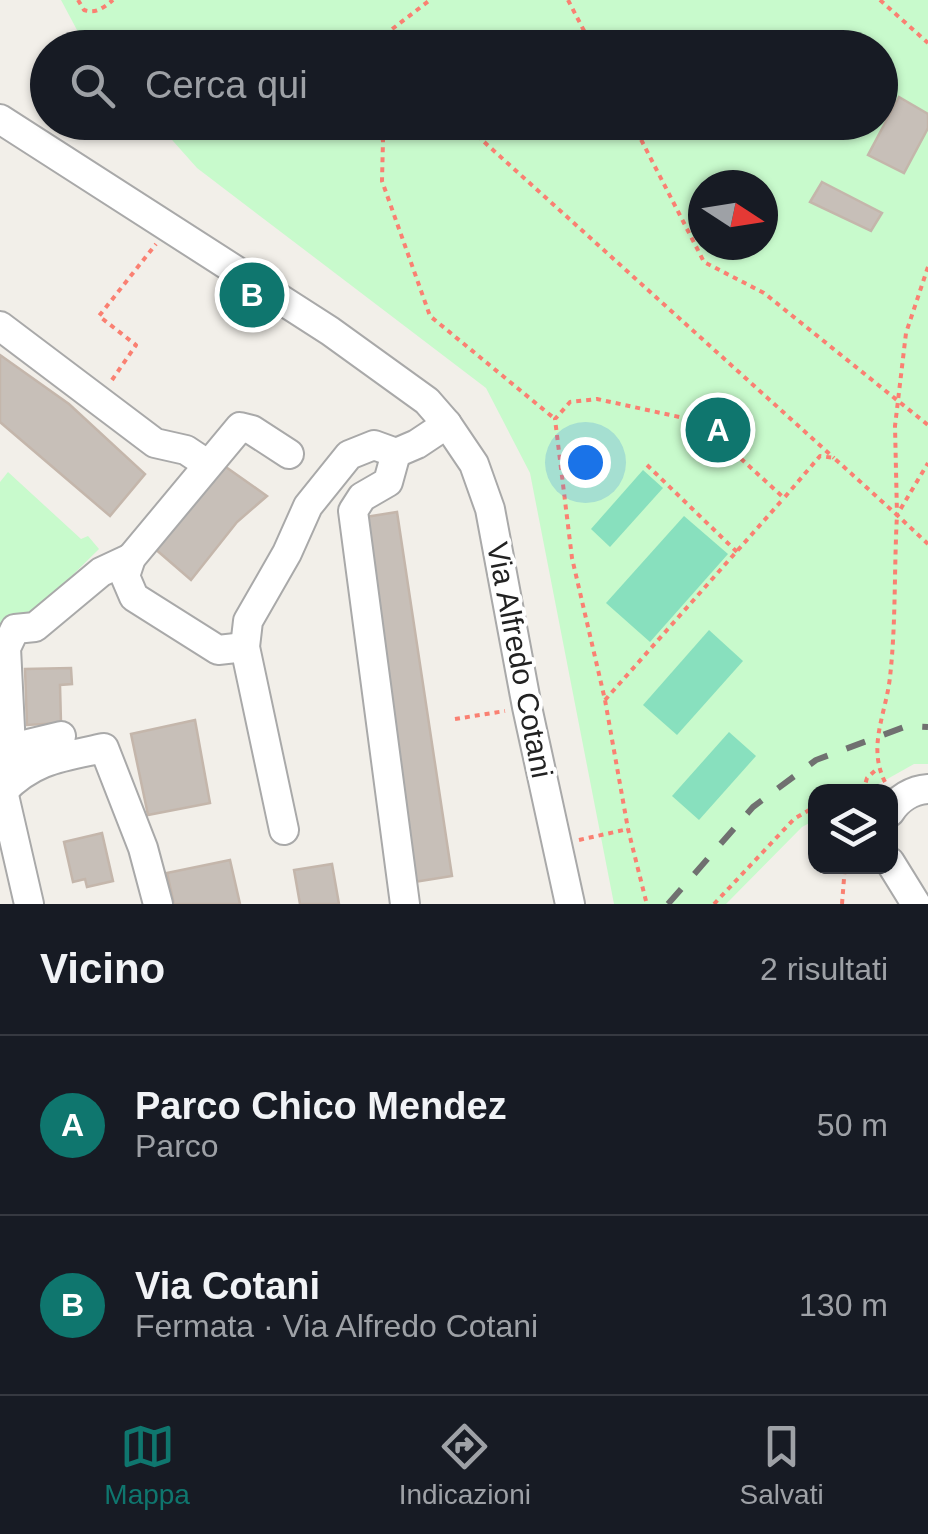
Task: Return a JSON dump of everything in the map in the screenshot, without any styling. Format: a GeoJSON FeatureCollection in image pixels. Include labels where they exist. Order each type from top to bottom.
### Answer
{"type":"FeatureCollection","features":[{"type":"Feature","properties":{"kind":"street","name":"Via Alfredo Cotani"},"geometry":{"type":"LineString","coordinates":[[0,118],[30,137]]}},
{"type":"Feature","properties":{"kind":"street","name":"Via Alfredo Cotani"},"geometry":{"type":"LineString","coordinates":[[34,140],[330,331],[427,401],[448,424],[474,464],[490,509],[570,904]]}},
{"type":"Feature","properties":{"kind":"street"},"geometry":{"type":"LineString","coordinates":[[0,326],[155,443],[186,450],[207,464]]}},
{"type":"Feature","properties":{"kind":"street"},"geometry":{"type":"LineString","coordinates":[[284,830],[245,646],[248,621],[308,506],[349,455],[374,445],[396,452],[448,424]]}},
{"type":"Feature","properties":{"kind":"street"},"geometry":{"type":"LineString","coordinates":[[245,646],[218,650],[134,597],[125,576],[131,558],[240,427],[252,430],[289,454]]}},
{"type":"Feature","properties":{"kind":"street"},"geometry":{"type":"LineString","coordinates":[[396,452],[388,482],[362,497],[353,511],[405,904]]}},
{"type":"Feature","properties":{"kind":"street"},"geometry":{"type":"LineString","coordinates":[[29,904],[2,789],[11,748],[6,648],[14,629],[35,627],[101,572],[131,558]]}},
{"type":"Feature","properties":{"kind":"street"},"geometry":{"type":"LineString","coordinates":[[11,748],[62,736]]}},
{"type":"Feature","properties":{"kind":"street"},"geometry":{"type":"LineString","coordinates":[[2,789],[39,763],[104,748],[143,848],[158,904]]}},
{"type":"Feature","properties":{"kind":"street"},"geometry":{"type":"LineString","coordinates":[[898,803],[916,790],[928,789]]}},
{"type":"Feature","properties":{"kind":"street"},"geometry":{"type":"LineString","coordinates":[[897,874],[916,904]]}},
{"type":"Feature","properties":{"kind":"path"},"geometry":{"type":"LineString","coordinates":[[78,0],[90,12],[102,10],[112,0]]}},
{"type":"Feature","properties":{"kind":"path"},"geometry":{"type":"LineString","coordinates":[[393,30],[430,0]]}},
{"type":"Feature","properties":{"kind":"path"},"geometry":{"type":"LineString","coordinates":[[568,0],[584,30]]}},
{"type":"Feature","properties":{"kind":"path"},"geometry":{"type":"LineString","coordinates":[[880,0],[928,43]]}},
{"type":"Feature","properties":{"kind":"path"},"geometry":{"type":"LineString","coordinates":[[383,140],[382,181],[430,316],[555,419],[572,558],[646,901]]}},
{"type":"Feature","properties":{"kind":"path"},"geometry":{"type":"LineString","coordinates":[[482,140],[928,544]]}},
{"type":"Feature","properties":{"kind":"path"},"geometry":{"type":"LineString","coordinates":[[641,140],[704,262],[764,293],[928,426]]}},
{"type":"Feature","properties":{"kind":"path"},"geometry":{"type":"LineString","coordinates":[[98,400],[136,345],[99,316],[157,243]]}},
{"type":"Feature","properties":{"kind":"path"},"geometry":{"type":"LineString","coordinates":[[886,784],[878,768],[876,736],[890,680],[895,426],[906,333],[928,266]]}},
{"type":"Feature","properties":{"kind":"path"},"geometry":{"type":"LineString","coordinates":[[555,419],[570,402],[597,399],[684,418],[726,445],[784,498]]}},
{"type":"Feature","properties":{"kind":"path"},"geometry":{"type":"LineString","coordinates":[[605,700],[820,456],[834,458]]}},
{"type":"Feature","properties":{"kind":"path"},"geometry":{"type":"LineString","coordinates":[[647,464],[737,552]]}},
{"type":"Feature","properties":{"kind":"path"},"geometry":{"type":"LineString","coordinates":[[896,516],[928,464]]}},
{"type":"Feature","properties":{"kind":"path"},"geometry":{"type":"LineString","coordinates":[[455,719],[493,712]]}},
{"type":"Feature","properties":{"kind":"path"},"geometry":{"type":"LineString","coordinates":[[865,784],[878,768]]}},
{"type":"Feature","properties":{"kind":"path"},"geometry":{"type":"LineString","coordinates":[[714,904],[794,819],[808,811]]}},
{"type":"Feature","properties":{"kind":"path"},"geometry":{"type":"LineString","coordinates":[[556,845],[628,829]]}},
{"type":"Feature","properties":{"kind":"path"},"geometry":{"type":"LineString","coordinates":[[842,904],[844,874]]}},
{"type":"Feature","properties":{"kind":"green space"},"geometry":{"type":"Polygon","coordinates":[[[61,0],[928,0],[928,764],[914,764],[878,784],[808,784],[808,824],[726,904],[614,904],[530,473],[486,388],[197,168],[172,140],[898,140],[898,30],[77,30],[61,0]]]}},
{"type":"Feature","properties":{"kind":"green space"},"geometry":{"type":"Polygon","coordinates":[[[643,470],[663,488],[610,547],[591,529],[643,470]]]}},
{"type":"Feature","properties":{"kind":"green space"},"geometry":{"type":"Polygon","coordinates":[[[8,472],[81,539],[88,536],[99,549],[30,617],[0,632],[0,482],[8,472]]]}},
{"type":"Feature","properties":{"kind":"green space"},"geometry":{"type":"Polygon","coordinates":[[[684,516],[728,554],[650,642],[606,603],[684,516]]]}},
{"type":"Feature","properties":{"kind":"green space"},"geometry":{"type":"Polygon","coordinates":[[[709,630],[743,661],[677,735],[643,705],[709,630]]]}},
{"type":"Feature","properties":{"kind":"green space"},"geometry":{"type":"Polygon","coordinates":[[[729,732],[756,756],[699,820],[672,796],[729,732]]]}},
{"type":"Feature","properties":{"kind":"building"},"geometry":{"type":"Polygon","coordinates":[[[898,99],[928,114],[928,128],[904,173],[868,155],[876,140],[898,140],[898,99]]]}},
{"type":"Feature","properties":{"kind":"building"},"geometry":{"type":"Polygon","coordinates":[[[822,182],[882,213],[871,231],[810,202],[822,182]]]}},
{"type":"Feature","properties":{"kind":"building"},"geometry":{"type":"Polygon","coordinates":[[[0,355],[69,404],[145,474],[110,516],[0,422],[0,355]]]}},
{"type":"Feature","properties":{"kind":"building"},"geometry":{"type":"Polygon","coordinates":[[[223,465],[267,496],[237,522],[191,580],[153,547],[223,465]]]}},
{"type":"Feature","properties":{"kind":"building"},"geometry":{"type":"Polygon","coordinates":[[[397,512],[452,876],[414,882],[359,518],[397,512]]]}},
{"type":"Feature","properties":{"kind":"building"},"geometry":{"type":"Polygon","coordinates":[[[71,668],[72,684],[60,685],[61,723],[27,725],[25,669],[71,668]]]}},
{"type":"Feature","properties":{"kind":"building"},"geometry":{"type":"Polygon","coordinates":[[[195,720],[210,803],[148,815],[131,734],[195,720]]]}},
{"type":"Feature","properties":{"kind":"building"},"geometry":{"type":"Polygon","coordinates":[[[102,833],[113,881],[87,887],[85,879],[73,882],[64,842],[102,833]]]}},
{"type":"Feature","properties":{"kind":"building"},"geometry":{"type":"Polygon","coordinates":[[[230,860],[240,904],[174,904],[167,873],[230,860]]]}},
{"type":"Feature","properties":{"kind":"building"},"geometry":{"type":"Polygon","coordinates":[[[332,864],[339,904],[300,904],[294,870],[332,864]]]}},
{"type":"Feature","properties":{"kind":"railway"},"geometry":{"type":"LineString","coordinates":[[668,904],[753,807],[816,760],[907,726],[928,727]]}},
{"type":"Feature","properties":{"kind":"place","name":"Via Cotani"},"geometry":{"type":"Point","coordinates":[252,295]}},
{"type":"Feature","properties":{"kind":"place","name":"Parco Chico Mendez"},"geometry":{"type":"Point","coordinates":[718,430]}}]}
